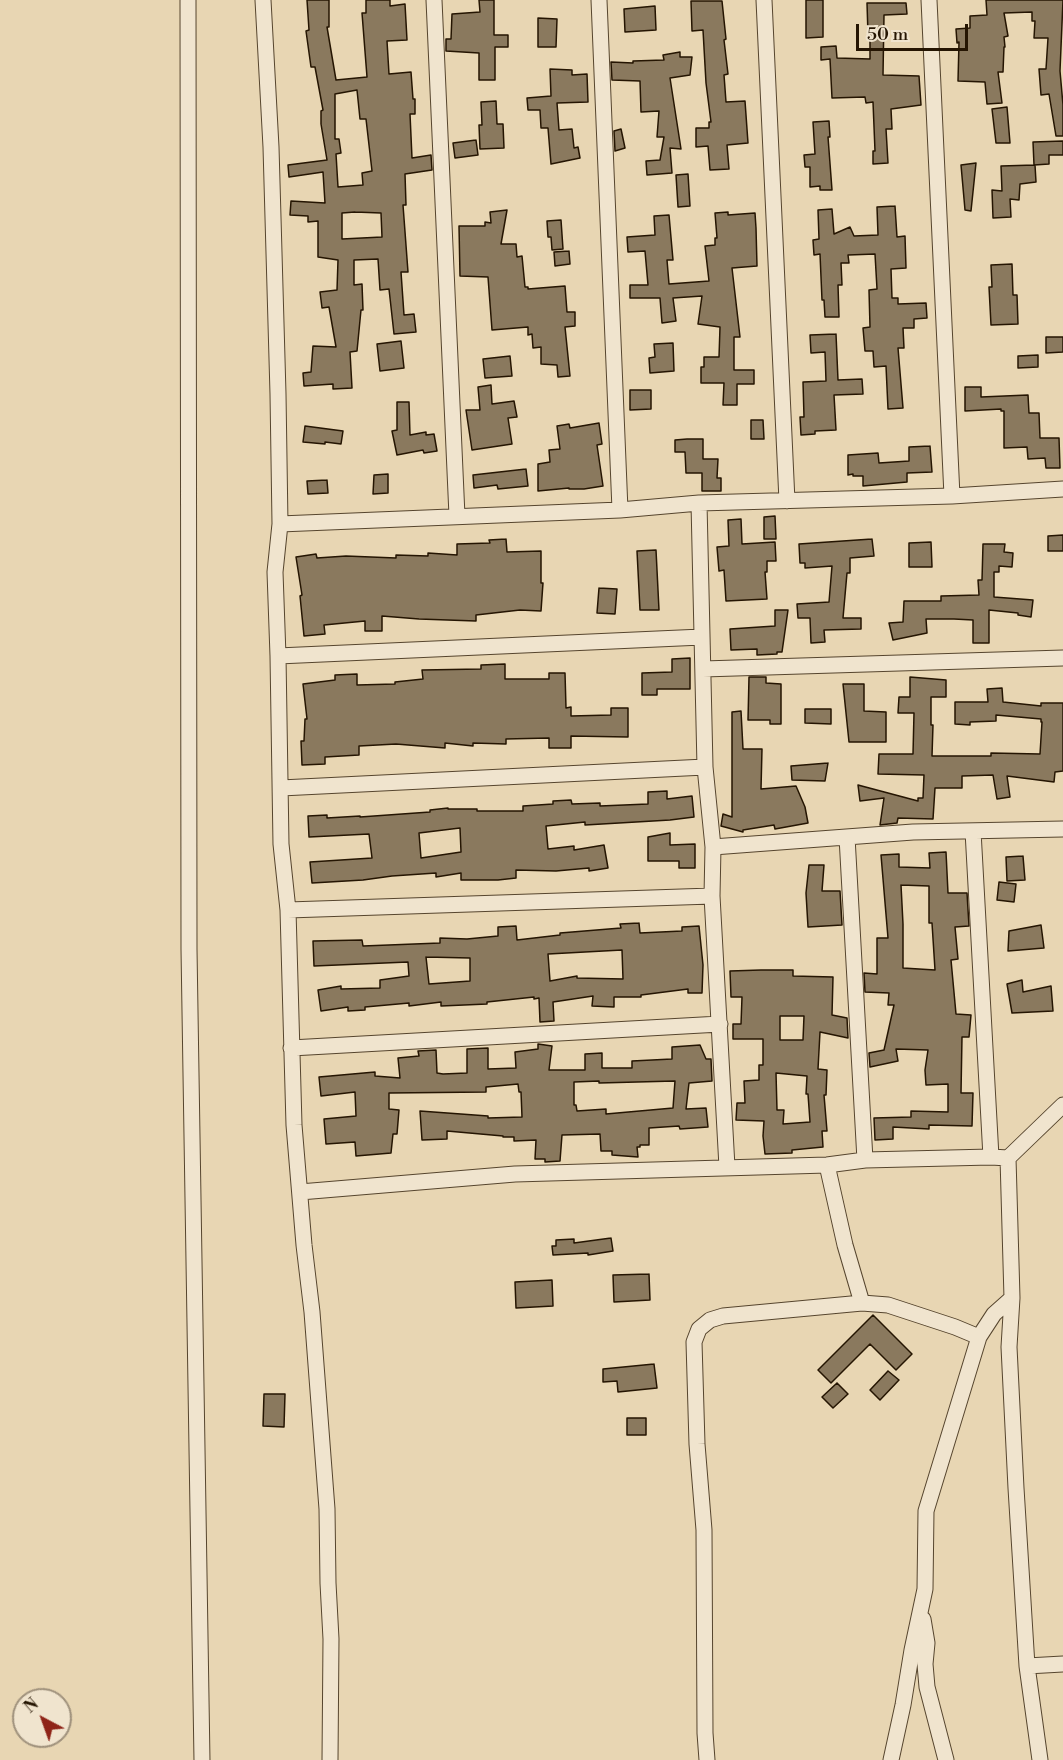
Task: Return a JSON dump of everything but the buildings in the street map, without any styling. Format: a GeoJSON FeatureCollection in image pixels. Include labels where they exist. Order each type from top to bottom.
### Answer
{"type":"FeatureCollection","features":[{"type":"Feature","properties":{"kind":"street"},"geometry":{"type":"LineString","coordinates":[[188,0],[189,949],[202,1760]]}},
{"type":"Feature","properties":{"kind":"street"},"geometry":{"type":"LineString","coordinates":[[263,0],[272,171],[280,524],[275,572],[281,844],[288,910],[294,1125],[312,1312],[327,1509],[331,1639],[330,1760]]}},
{"type":"Feature","properties":{"kind":"street"},"geometry":{"type":"LineString","coordinates":[[435,0],[457,516]]}},
{"type":"Feature","properties":{"kind":"street"},"geometry":{"type":"LineString","coordinates":[[599,0],[620,510]]}},
{"type":"Feature","properties":{"kind":"street"},"geometry":{"type":"LineString","coordinates":[[764,0],[787,501]]}},
{"type":"Feature","properties":{"kind":"street"},"geometry":{"type":"LineString","coordinates":[[929,0],[952,496]]}},
{"type":"Feature","properties":{"kind":"street"},"geometry":{"type":"LineString","coordinates":[[280,524],[620,510],[699,503],[952,496],[1063,489]]}},
{"type":"Feature","properties":{"kind":"street"},"geometry":{"type":"LineString","coordinates":[[699,503],[705,767],[713,847],[712,896],[727,1167]]}},
{"type":"Feature","properties":{"kind":"street"},"geometry":{"type":"LineString","coordinates":[[278,656],[702,637]]}},
{"type":"Feature","properties":{"kind":"street"},"geometry":{"type":"LineString","coordinates":[[703,669],[1063,658]]}},
{"type":"Feature","properties":{"kind":"street"},"geometry":{"type":"LineString","coordinates":[[281,788],[705,767]]}},
{"type":"Feature","properties":{"kind":"street"},"geometry":{"type":"LineString","coordinates":[[713,847],[913,832],[1063,829]]}},
{"type":"Feature","properties":{"kind":"street"},"geometry":{"type":"LineString","coordinates":[[973,831],[992,1157]]}},
{"type":"Feature","properties":{"kind":"street"},"geometry":{"type":"LineString","coordinates":[[847,837],[865,1160]]}},
{"type":"Feature","properties":{"kind":"street"},"geometry":{"type":"LineString","coordinates":[[288,910],[712,896]]}},
{"type":"Feature","properties":{"kind":"street"},"geometry":{"type":"LineString","coordinates":[[291,1048],[720,1024]]}},
{"type":"Feature","properties":{"kind":"street"},"geometry":{"type":"LineString","coordinates":[[300,1192],[515,1174],[827,1165],[865,1160],[1008,1158],[1063,1105]]}},
{"type":"Feature","properties":{"kind":"street"},"geometry":{"type":"LineString","coordinates":[[1008,1158],[1012,1298],[1009,1347],[1016,1488],[1028,1666],[1040,1760]]}},
{"type":"Feature","properties":{"kind":"street"},"geometry":{"type":"LineString","coordinates":[[827,1165],[845,1245],[862,1303]]}},
{"type":"Feature","properties":{"kind":"street"},"geometry":{"type":"LineString","coordinates":[[891,1760],[925,1589],[926,1510],[979,1337],[994,1314],[1012,1298]]}},
{"type":"Feature","properties":{"kind":"street"},"geometry":{"type":"LineString","coordinates":[[707,1760],[704,1530],[697,1444],[694,1342],[699,1329],[710,1320],[723,1316],[862,1303],[888,1305],[979,1337]]}},
{"type":"Feature","properties":{"kind":"street"},"geometry":{"type":"LineString","coordinates":[[921,1610],[927,1643],[925,1664],[927,1687],[946,1760]]}},
{"type":"Feature","properties":{"kind":"street"},"geometry":{"type":"LineString","coordinates":[[1028,1666],[1063,1664]]}}]}
